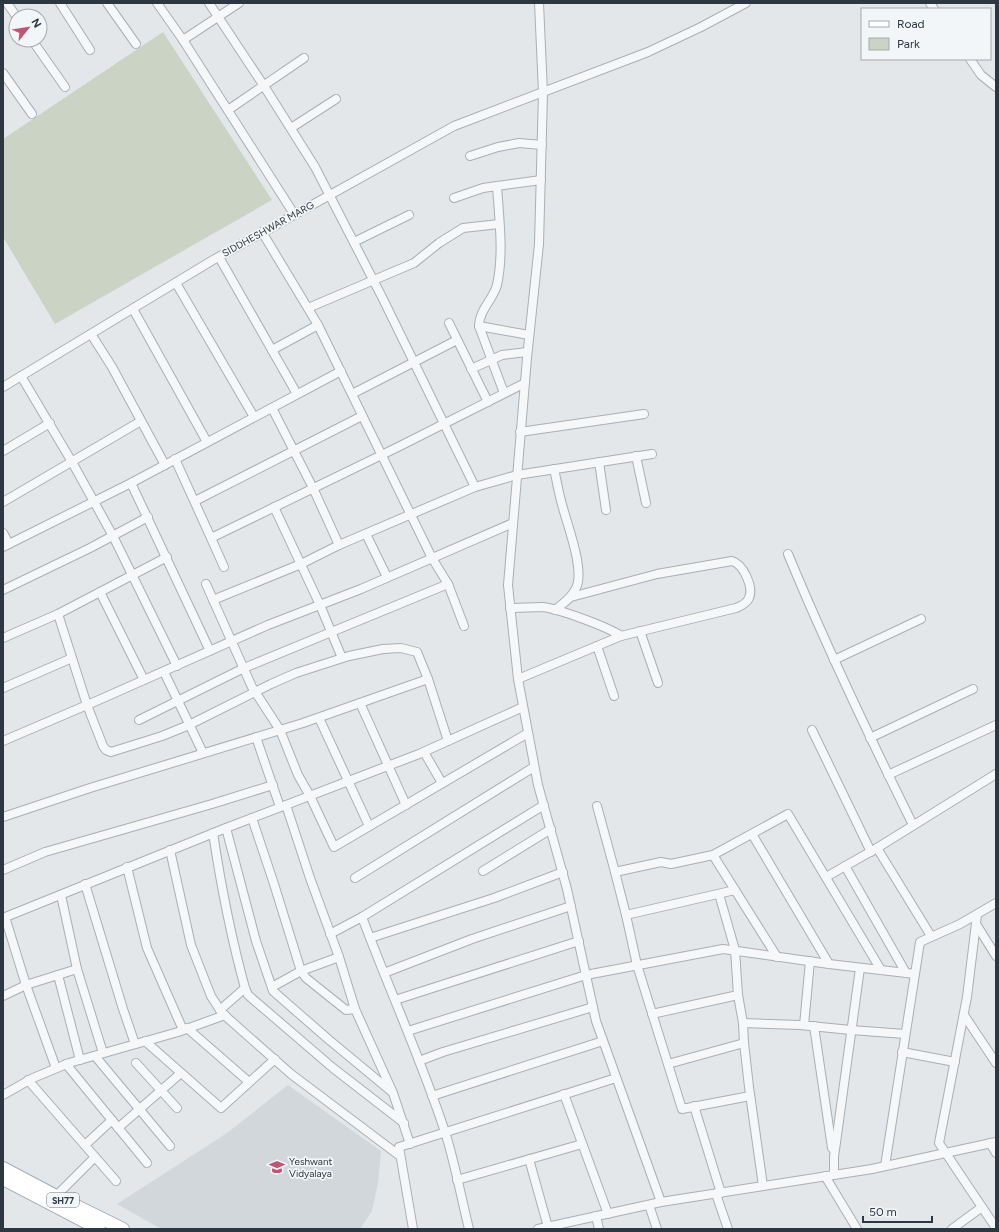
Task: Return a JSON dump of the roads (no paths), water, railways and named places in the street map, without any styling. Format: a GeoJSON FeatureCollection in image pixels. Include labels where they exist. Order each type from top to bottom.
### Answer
{"type":"FeatureCollection","features":[{"type":"Feature","properties":{"kind":"main road","name":"SH77"},"geometry":{"type":"LineString","coordinates":[[3,1168],[123,1229]]}},
{"type":"Feature","properties":{"kind":"main road","name":"SH77"},"geometry":{"type":"LineString","coordinates":[[3,1179],[99,1229]]}},
{"type":"Feature","properties":{"kind":"street"},"geometry":{"type":"LineString","coordinates":[[60,3],[90,50]]}},
{"type":"Feature","properties":{"kind":"street"},"geometry":{"type":"LineString","coordinates":[[107,3],[136,44]]}},
{"type":"Feature","properties":{"kind":"street"},"geometry":{"type":"LineString","coordinates":[[157,3],[183,40],[294,214]]}},
{"type":"Feature","properties":{"kind":"street"},"geometry":{"type":"LineString","coordinates":[[209,3],[291,128],[330,194],[475,487]]}},
{"type":"Feature","properties":{"kind":"street"},"geometry":{"type":"LineString","coordinates":[[183,40],[239,3]]}},
{"type":"Feature","properties":{"kind":"street"},"geometry":{"type":"LineString","coordinates":[[540,3],[543,93],[539,244],[527,352],[512,523],[508,585],[510,608],[518,679],[534,767],[563,872],[596,1021],[661,1202]]}},
{"type":"Feature","properties":{"kind":"street","name":"SIDDHESHWAR MARG"},"geometry":{"type":"LineString","coordinates":[[3,387],[262,232],[454,126],[648,52],[701,27],[746,3]]}},
{"type":"Feature","properties":{"kind":"street"},"geometry":{"type":"LineString","coordinates":[[38,48],[65,88]]}},
{"type":"Feature","properties":{"kind":"street"},"geometry":{"type":"LineString","coordinates":[[228,110],[304,58]]}},
{"type":"Feature","properties":{"kind":"street"},"geometry":{"type":"LineString","coordinates":[[971,60],[982,75],[996,87]]}},
{"type":"Feature","properties":{"kind":"street"},"geometry":{"type":"LineString","coordinates":[[3,73],[32,114]]}},
{"type":"Feature","properties":{"kind":"street"},"geometry":{"type":"LineString","coordinates":[[291,128],[336,99]]}},
{"type":"Feature","properties":{"kind":"street"},"geometry":{"type":"LineString","coordinates":[[470,156],[498,147],[519,143],[542,145]]}},
{"type":"Feature","properties":{"kind":"street"},"geometry":{"type":"LineString","coordinates":[[454,198],[484,188],[541,180]]}},
{"type":"Feature","properties":{"kind":"street"},"geometry":{"type":"LineString","coordinates":[[497,186],[500,252],[499,276],[496,287],[482,311],[478,326],[504,393]]}},
{"type":"Feature","properties":{"kind":"street"},"geometry":{"type":"LineString","coordinates":[[354,242],[409,215]]}},
{"type":"Feature","properties":{"kind":"street"},"geometry":{"type":"LineString","coordinates":[[308,308],[373,279],[414,263],[439,243],[463,228],[499,224]]}},
{"type":"Feature","properties":{"kind":"street"},"geometry":{"type":"LineString","coordinates":[[262,232],[318,325],[410,515],[432,558],[448,584],[464,626]]}},
{"type":"Feature","properties":{"kind":"street"},"geometry":{"type":"LineString","coordinates":[[220,257],[298,394]]}},
{"type":"Feature","properties":{"kind":"street"},"geometry":{"type":"LineString","coordinates":[[176,283],[254,417]]}},
{"type":"Feature","properties":{"kind":"street"},"geometry":{"type":"LineString","coordinates":[[133,309],[208,442]]}},
{"type":"Feature","properties":{"kind":"street"},"geometry":{"type":"LineString","coordinates":[[449,323],[488,402]]}},
{"type":"Feature","properties":{"kind":"street"},"geometry":{"type":"LineString","coordinates":[[272,350],[318,325]]}},
{"type":"Feature","properties":{"kind":"street"},"geometry":{"type":"LineString","coordinates":[[478,326],[529,335]]}},
{"type":"Feature","properties":{"kind":"street"},"geometry":{"type":"LineString","coordinates":[[91,334],[112,367],[165,465]]}},
{"type":"Feature","properties":{"kind":"street"},"geometry":{"type":"LineString","coordinates":[[352,394],[457,340]]}},
{"type":"Feature","properties":{"kind":"street"},"geometry":{"type":"LineString","coordinates":[[472,368],[502,355],[527,352]]}},
{"type":"Feature","properties":{"kind":"street"},"geometry":{"type":"LineString","coordinates":[[3,533],[6,545],[131,483],[341,371]]}},
{"type":"Feature","properties":{"kind":"street"},"geometry":{"type":"LineString","coordinates":[[21,376],[72,462],[113,536],[177,666]]}},
{"type":"Feature","properties":{"kind":"street"},"geometry":{"type":"LineString","coordinates":[[211,538],[381,456],[524,383]]}},
{"type":"Feature","properties":{"kind":"street"},"geometry":{"type":"LineString","coordinates":[[272,408],[313,488],[339,545]]}},
{"type":"Feature","properties":{"kind":"street"},"geometry":{"type":"LineString","coordinates":[[520,432],[644,414]]}},
{"type":"Feature","properties":{"kind":"street"},"geometry":{"type":"LineString","coordinates":[[195,501],[362,416]]}},
{"type":"Feature","properties":{"kind":"street"},"geometry":{"type":"LineString","coordinates":[[3,502],[141,421]]}},
{"type":"Feature","properties":{"kind":"street"},"geometry":{"type":"LineString","coordinates":[[3,451],[50,424]]}},
{"type":"Feature","properties":{"kind":"street"},"geometry":{"type":"LineString","coordinates":[[213,600],[301,564],[339,545],[475,487],[517,475],[652,454]]}},
{"type":"Feature","properties":{"kind":"street"},"geometry":{"type":"LineString","coordinates":[[636,456],[646,503]]}},
{"type":"Feature","properties":{"kind":"street"},"geometry":{"type":"LineString","coordinates":[[176,459],[224,567]]}},
{"type":"Feature","properties":{"kind":"street"},"geometry":{"type":"LineString","coordinates":[[599,462],[606,510]]}},
{"type":"Feature","properties":{"kind":"street"},"geometry":{"type":"LineString","coordinates":[[554,469],[562,506],[574,547],[579,581],[571,596],[555,610]]}},
{"type":"Feature","properties":{"kind":"street"},"geometry":{"type":"LineString","coordinates":[[131,483],[210,651]]}},
{"type":"Feature","properties":{"kind":"street"},"geometry":{"type":"LineString","coordinates":[[274,507],[320,605],[342,658]]}},
{"type":"Feature","properties":{"kind":"street"},"geometry":{"type":"LineString","coordinates":[[3,590],[113,536],[148,517]]}},
{"type":"Feature","properties":{"kind":"street"},"geometry":{"type":"LineString","coordinates":[[3,740],[164,672],[268,625],[387,577],[512,523]]}},
{"type":"Feature","properties":{"kind":"street"},"geometry":{"type":"LineString","coordinates":[[366,534],[387,577]]}},
{"type":"Feature","properties":{"kind":"street"},"geometry":{"type":"LineString","coordinates":[[788,554],[834,660],[913,826]]}},
{"type":"Feature","properties":{"kind":"street"},"geometry":{"type":"LineString","coordinates":[[3,638],[58,614],[167,557]]}},
{"type":"Feature","properties":{"kind":"street"},"geometry":{"type":"LineString","coordinates":[[518,679],[621,636],[741,606],[749,599],[750,594],[748,582],[743,569],[739,564],[732,560],[657,574],[571,596]]}},
{"type":"Feature","properties":{"kind":"street"},"geometry":{"type":"LineString","coordinates":[[206,584],[255,691],[280,730],[298,775],[310,796],[334,847],[528,733]]}},
{"type":"Feature","properties":{"kind":"street"},"geometry":{"type":"LineString","coordinates":[[139,720],[244,668],[448,584]]}},
{"type":"Feature","properties":{"kind":"street"},"geometry":{"type":"LineString","coordinates":[[100,592],[144,680]]}},
{"type":"Feature","properties":{"kind":"street"},"geometry":{"type":"LineString","coordinates":[[510,608],[542,607],[555,610],[602,626],[621,636]]}},
{"type":"Feature","properties":{"kind":"street"},"geometry":{"type":"LineString","coordinates":[[58,614],[87,705],[103,746],[106,750],[111,752],[156,738],[189,725],[255,691],[296,673],[342,658],[382,648],[401,648],[416,652],[428,679],[448,741]]}},
{"type":"Feature","properties":{"kind":"street"},"geometry":{"type":"LineString","coordinates":[[834,660],[921,619]]}},
{"type":"Feature","properties":{"kind":"street"},"geometry":{"type":"LineString","coordinates":[[640,631],[658,684]]}},
{"type":"Feature","properties":{"kind":"street"},"geometry":{"type":"LineString","coordinates":[[597,646],[614,696]]}},
{"type":"Feature","properties":{"kind":"street"},"geometry":{"type":"LineString","coordinates":[[3,688],[72,658]]}},
{"type":"Feature","properties":{"kind":"street"},"geometry":{"type":"LineString","coordinates":[[164,672],[203,753]]}},
{"type":"Feature","properties":{"kind":"street"},"geometry":{"type":"LineString","coordinates":[[3,817],[90,788],[319,718],[428,679]]}},
{"type":"Feature","properties":{"kind":"street"},"geometry":{"type":"LineString","coordinates":[[870,738],[973,689]]}},
{"type":"Feature","properties":{"kind":"street"},"geometry":{"type":"LineString","coordinates":[[360,703],[406,805]]}},
{"type":"Feature","properties":{"kind":"street"},"geometry":{"type":"LineString","coordinates":[[56,1068],[4,918],[213,833],[424,752],[523,707]]}},
{"type":"Feature","properties":{"kind":"street"},"geometry":{"type":"LineString","coordinates":[[319,718],[369,826]]}},
{"type":"Feature","properties":{"kind":"street"},"geometry":{"type":"LineString","coordinates":[[888,775],[996,724]]}},
{"type":"Feature","properties":{"kind":"street"},"geometry":{"type":"LineString","coordinates":[[812,730],[874,850],[931,936]]}},
{"type":"Feature","properties":{"kind":"street"},"geometry":{"type":"LineString","coordinates":[[256,737],[272,785],[283,806],[339,957],[355,1009],[393,1093],[410,1144]]}},
{"type":"Feature","properties":{"kind":"street"},"geometry":{"type":"LineString","coordinates":[[424,752],[442,783]]}},
{"type":"Feature","properties":{"kind":"street"},"geometry":{"type":"LineString","coordinates":[[355,878],[534,767]]}},
{"type":"Feature","properties":{"kind":"street"},"geometry":{"type":"LineString","coordinates":[[826,877],[874,850],[996,774]]}},
{"type":"Feature","properties":{"kind":"street"},"geometry":{"type":"LineString","coordinates":[[3,870],[45,852],[212,804],[272,785]]}},
{"type":"Feature","properties":{"kind":"street"},"geometry":{"type":"LineString","coordinates":[[330,934],[362,917],[544,804]]}},
{"type":"Feature","properties":{"kind":"street"},"geometry":{"type":"LineString","coordinates":[[597,806],[626,915],[637,965],[682,1109],[750,1096]]}},
{"type":"Feature","properties":{"kind":"street"},"geometry":{"type":"LineString","coordinates":[[615,872],[661,862],[671,864],[714,855],[788,814],[881,970]]}},
{"type":"Feature","properties":{"kind":"street"},"geometry":{"type":"LineString","coordinates":[[252,818],[300,971],[306,978],[346,1010],[355,1009]]}},
{"type":"Feature","properties":{"kind":"street"},"geometry":{"type":"LineString","coordinates":[[226,828],[256,941],[273,991],[393,1093]]}},
{"type":"Feature","properties":{"kind":"street"},"geometry":{"type":"LineString","coordinates":[[483,871],[551,829]]}},
{"type":"Feature","properties":{"kind":"street"},"geometry":{"type":"LineString","coordinates":[[213,833],[222,892],[231,936],[248,995],[333,1068],[404,1123]]}},
{"type":"Feature","properties":{"kind":"street"},"geometry":{"type":"LineString","coordinates":[[752,834],[829,964]]}},
{"type":"Feature","properties":{"kind":"street"},"geometry":{"type":"LineString","coordinates":[[170,850],[191,945],[211,996],[223,1013],[291,1074],[400,1156]]}},
{"type":"Feature","properties":{"kind":"street"},"geometry":{"type":"LineString","coordinates":[[714,855],[777,957]]}},
{"type":"Feature","properties":{"kind":"street"},"geometry":{"type":"LineString","coordinates":[[845,866],[906,973]]}},
{"type":"Feature","properties":{"kind":"street"},"geometry":{"type":"LineString","coordinates":[[127,867],[147,948],[185,1029],[249,1082]]}},
{"type":"Feature","properties":{"kind":"street"},"geometry":{"type":"LineString","coordinates":[[370,938],[494,898],[563,872]]}},
{"type":"Feature","properties":{"kind":"street"},"geometry":{"type":"LineString","coordinates":[[85,884],[135,1044]]}},
{"type":"Feature","properties":{"kind":"street"},"geometry":{"type":"LineString","coordinates":[[626,915],[735,890]]}},
{"type":"Feature","properties":{"kind":"street"},"geometry":{"type":"LineString","coordinates":[[719,894],[734,950],[750,1096],[763,1186]]}},
{"type":"Feature","properties":{"kind":"street"},"geometry":{"type":"LineString","coordinates":[[60,895],[77,970],[103,1053]]}},
{"type":"Feature","properties":{"kind":"street"},"geometry":{"type":"LineString","coordinates":[[885,1166],[920,942],[977,915],[996,903]]}},
{"type":"Feature","properties":{"kind":"street"},"geometry":{"type":"LineString","coordinates":[[384,973],[472,940],[571,906]]}},
{"type":"Feature","properties":{"kind":"street"},"geometry":{"type":"LineString","coordinates":[[977,915],[967,998],[939,1143],[996,1228]]}},
{"type":"Feature","properties":{"kind":"street"},"geometry":{"type":"LineString","coordinates":[[362,917],[408,1031],[445,1133],[469,1229]]}},
{"type":"Feature","properties":{"kind":"street"},"geometry":{"type":"LineString","coordinates":[[976,924],[996,956]]}},
{"type":"Feature","properties":{"kind":"street"},"geometry":{"type":"LineString","coordinates":[[395,1000],[579,941]]}},
{"type":"Feature","properties":{"kind":"street"},"geometry":{"type":"LineString","coordinates":[[408,1031],[586,975],[723,949],[915,974]]}},
{"type":"Feature","properties":{"kind":"street"},"geometry":{"type":"LineString","coordinates":[[272,987],[300,971],[339,957]]}},
{"type":"Feature","properties":{"kind":"street"},"geometry":{"type":"LineString","coordinates":[[804,1025],[810,961]]}},
{"type":"Feature","properties":{"kind":"street"},"geometry":{"type":"LineString","coordinates":[[857,1229],[829,1176],[834,1156],[860,968]]}},
{"type":"Feature","properties":{"kind":"street"},"geometry":{"type":"LineString","coordinates":[[3,996],[26,985],[77,970]]}},
{"type":"Feature","properties":{"kind":"street"},"geometry":{"type":"LineString","coordinates":[[58,975],[80,1060]]}},
{"type":"Feature","properties":{"kind":"street"},"geometry":{"type":"LineString","coordinates":[[3,1095],[28,1080],[66,1064],[185,1029],[223,1013],[245,988]]}},
{"type":"Feature","properties":{"kind":"street"},"geometry":{"type":"LineString","coordinates":[[652,1014],[738,995]]}},
{"type":"Feature","properties":{"kind":"street"},"geometry":{"type":"LineString","coordinates":[[419,1061],[443,1052],[593,1007]]}},
{"type":"Feature","properties":{"kind":"street"},"geometry":{"type":"LineString","coordinates":[[964,1015],[996,1063]]}},
{"type":"Feature","properties":{"kind":"street"},"geometry":{"type":"LineString","coordinates":[[743,1023],[804,1025],[905,1034]]}},
{"type":"Feature","properties":{"kind":"street"},"geometry":{"type":"LineString","coordinates":[[814,1026],[834,1156]]}},
{"type":"Feature","properties":{"kind":"street"},"geometry":{"type":"LineString","coordinates":[[145,1041],[221,1108],[275,1059]]}},
{"type":"Feature","properties":{"kind":"street"},"geometry":{"type":"LineString","coordinates":[[432,1096],[603,1041]]}},
{"type":"Feature","properties":{"kind":"street"},"geometry":{"type":"LineString","coordinates":[[668,1064],[744,1043]]}},
{"type":"Feature","properties":{"kind":"street"},"geometry":{"type":"LineString","coordinates":[[902,1052],[955,1062]]}},
{"type":"Feature","properties":{"kind":"street"},"geometry":{"type":"LineString","coordinates":[[95,1056],[170,1146]]}},
{"type":"Feature","properties":{"kind":"street"},"geometry":{"type":"LineString","coordinates":[[136,1063],[177,1108]]}},
{"type":"Feature","properties":{"kind":"street"},"geometry":{"type":"LineString","coordinates":[[66,1064],[147,1163]]}},
{"type":"Feature","properties":{"kind":"street"},"geometry":{"type":"LineString","coordinates":[[118,1128],[181,1073]]}},
{"type":"Feature","properties":{"kind":"street"},"geometry":{"type":"LineString","coordinates":[[413,1229],[399,1148],[616,1078]]}},
{"type":"Feature","properties":{"kind":"street"},"geometry":{"type":"LineString","coordinates":[[28,1080],[116,1181]]}},
{"type":"Feature","properties":{"kind":"street"},"geometry":{"type":"LineString","coordinates":[[564,1094],[608,1214]]}},
{"type":"Feature","properties":{"kind":"street"},"geometry":{"type":"LineString","coordinates":[[694,1106],[728,1229]]}},
{"type":"Feature","properties":{"kind":"street"},"geometry":{"type":"LineString","coordinates":[[85,1145],[112,1120]]}},
{"type":"Feature","properties":{"kind":"street"},"geometry":{"type":"LineString","coordinates":[[538,1229],[661,1202],[829,1176],[885,1166],[993,1143],[996,1153]]}},
{"type":"Feature","properties":{"kind":"street"},"geometry":{"type":"LineString","coordinates":[[457,1180],[582,1144]]}},
{"type":"Feature","properties":{"kind":"street"},"geometry":{"type":"LineString","coordinates":[[56,1196],[95,1157]]}},
{"type":"Feature","properties":{"kind":"street"},"geometry":{"type":"LineString","coordinates":[[529,1159],[548,1227]]}},
{"type":"Feature","properties":{"kind":"street"},"geometry":{"type":"LineString","coordinates":[[649,1205],[656,1229]]}},
{"type":"Feature","properties":{"kind":"street"},"geometry":{"type":"LineString","coordinates":[[952,1229],[982,1207]]}},
{"type":"Feature","properties":{"kind":"street"},"geometry":{"type":"LineString","coordinates":[[596,1216],[599,1229]]}},
{"type":"Feature","properties":{"kind":"place","name":"Yeshwant Vidyalaya"},"geometry":{"type":"Point","coordinates":[277,1167]}}]}
